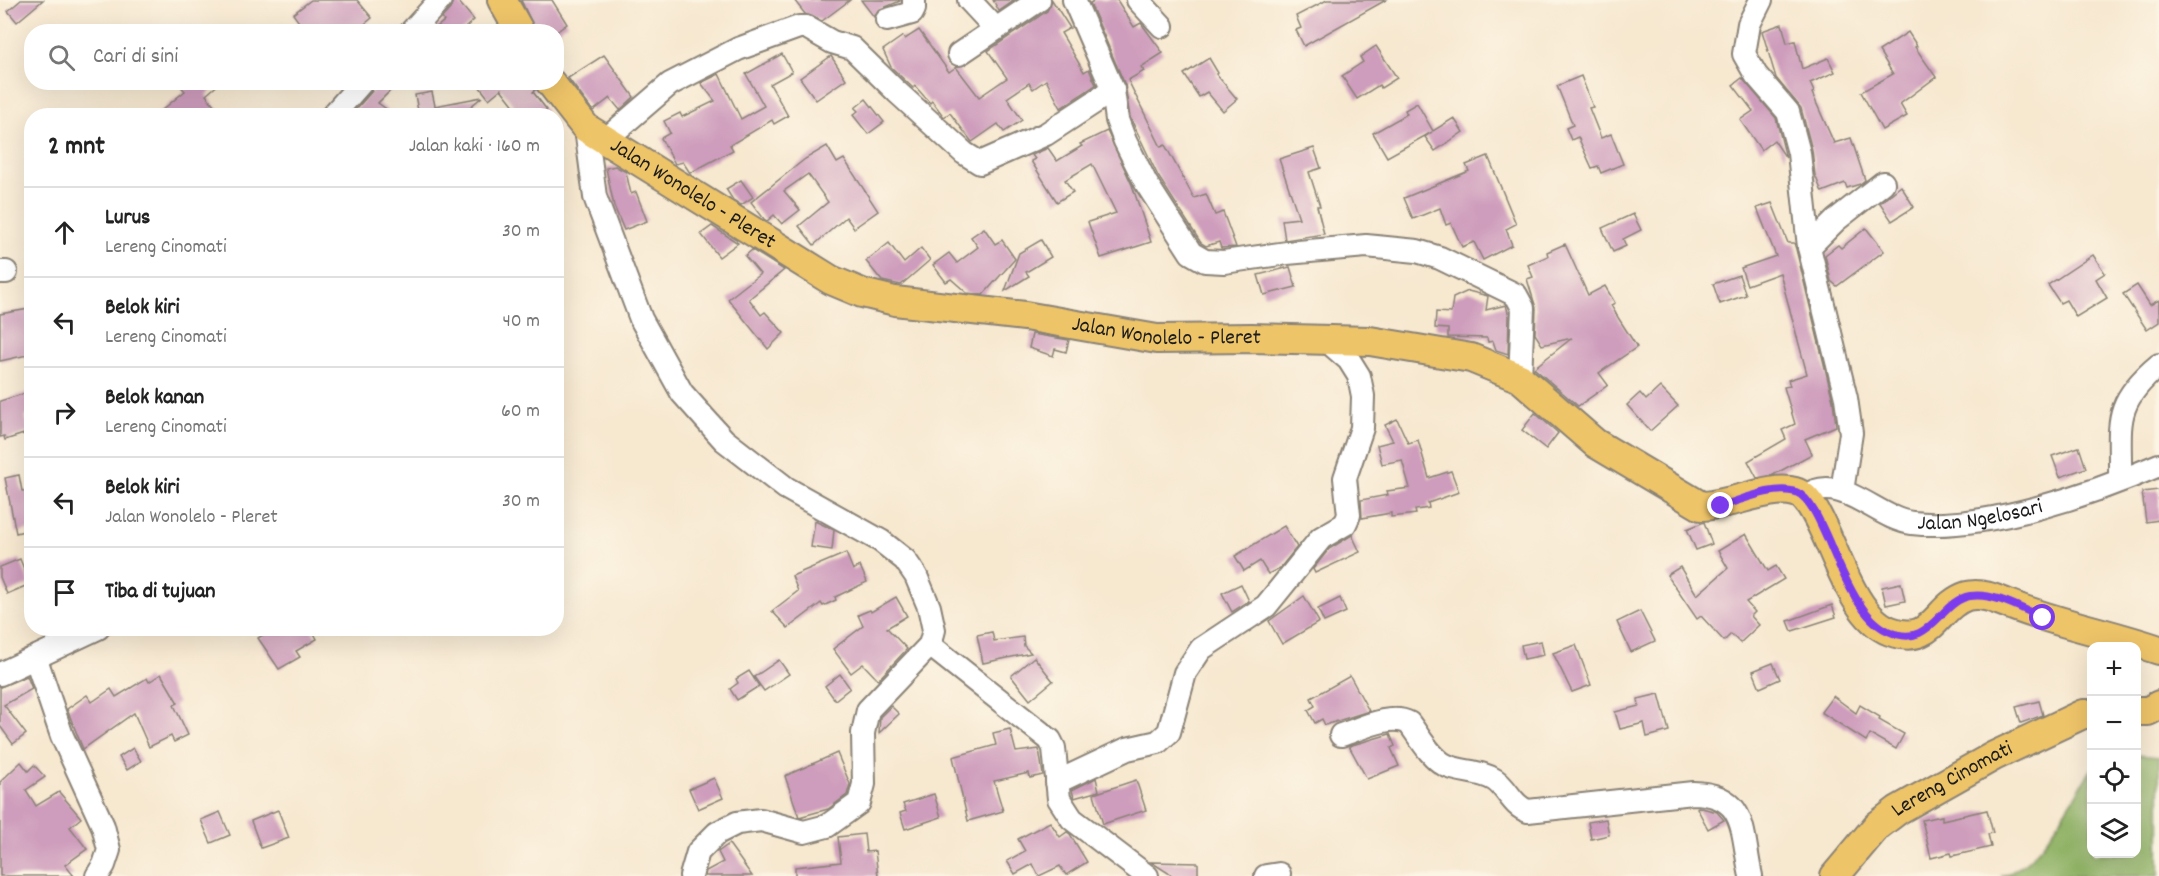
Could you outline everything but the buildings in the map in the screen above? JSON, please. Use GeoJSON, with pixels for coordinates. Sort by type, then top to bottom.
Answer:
{"type":"FeatureCollection","features":[{"type":"Feature","properties":{"kind":"main road"},"geometry":{"type":"LineString","coordinates":[[502,0],[516,24]]}},
{"type":"Feature","properties":{"kind":"main road","name":"Jalan Wonolelo - Pleret"},"geometry":{"type":"LineString","coordinates":[[557,90],[595,134],[831,280],[862,293],[895,301],[1025,316],[1157,339],[1370,341],[1471,358],[1520,378],[1595,442],[1701,506],[1721,506],[1778,491],[1795,492],[1804,496]]}},
{"type":"Feature","properties":{"kind":"main road"},"geometry":{"type":"LineString","coordinates":[[1804,496],[1817,517],[1853,593],[1873,620],[1887,630],[1905,635],[1923,631],[1966,596],[1977,595],[1989,596],[2043,618],[2159,650]]}},
{"type":"Feature","properties":{"kind":"main road"},"geometry":{"type":"LineString","coordinates":[[2141,711],[2148,711],[2159,705]]}},
{"type":"Feature","properties":{"kind":"main road","name":"Lereng Cinomati"},"geometry":{"type":"LineString","coordinates":[[1835,876],[1877,826],[1898,810],[1994,756],[2087,714]]}},
{"type":"Feature","properties":{"kind":"street"},"geometry":{"type":"LineString","coordinates":[[418,24],[440,0]]}},
{"type":"Feature","properties":{"kind":"street"},"geometry":{"type":"LineString","coordinates":[[887,20],[912,13],[914,0]]}},
{"type":"Feature","properties":{"kind":"street"},"geometry":{"type":"LineString","coordinates":[[969,0],[996,29]]}},
{"type":"Feature","properties":{"kind":"street"},"geometry":{"type":"LineString","coordinates":[[959,54],[1039,0]]}},
{"type":"Feature","properties":{"kind":"street"},"geometry":{"type":"LineString","coordinates":[[1074,0],[1113,90],[1117,120],[1125,141],[1146,183],[1191,253],[1205,261],[1224,262],[1287,253],[1366,246],[1417,251],[1440,258],[1516,295],[1523,308],[1520,378]]}},
{"type":"Feature","properties":{"kind":"street"},"geometry":{"type":"LineString","coordinates":[[1138,0],[1162,26]]}},
{"type":"Feature","properties":{"kind":"street"},"geometry":{"type":"LineString","coordinates":[[1761,0],[1749,24],[1744,54],[1756,75],[1788,112],[1799,153],[1809,247],[1846,398],[1851,433],[1842,492]]}},
{"type":"Feature","properties":{"kind":"street"},"geometry":{"type":"LineString","coordinates":[[691,876],[698,852],[717,833],[737,823],[761,820],[804,832],[827,826],[859,803],[864,784],[862,744],[868,710],[930,645],[934,630],[929,607],[916,576],[904,560],[882,541],[786,488],[724,440],[682,393],[641,319],[595,197],[595,134],[677,80],[738,49],[799,27],[807,27],[832,42],[852,48],[964,153],[980,164],[1046,134],[1113,90]]}},
{"type":"Feature","properties":{"kind":"street"},"geometry":{"type":"LineString","coordinates":[[339,108],[355,90]]}},
{"type":"Feature","properties":{"kind":"street"},"geometry":{"type":"LineString","coordinates":[[1809,247],[1836,220],[1883,183]]}},
{"type":"Feature","properties":{"kind":"street"},"geometry":{"type":"LineString","coordinates":[[1057,782],[1127,749],[1158,742],[1164,738],[1169,732],[1185,673],[1201,649],[1266,606],[1321,538],[1345,524],[1349,514],[1345,478],[1362,428],[1363,396],[1359,376],[1348,360],[1326,340]]}},
{"type":"Feature","properties":{"kind":"street"},"geometry":{"type":"LineString","coordinates":[[2120,480],[2121,413],[2131,391],[2159,366]]}},
{"type":"Feature","properties":{"kind":"street","name":"Jalan Ngelosari"},"geometry":{"type":"LineString","coordinates":[[1804,496],[1820,488],[1830,487],[1909,522],[1936,525],[2050,505],[2159,465]]}},
{"type":"Feature","properties":{"kind":"street"},"geometry":{"type":"LineString","coordinates":[[0,674],[82,636]]}},
{"type":"Feature","properties":{"kind":"street"},"geometry":{"type":"LineString","coordinates":[[930,645],[1050,740],[1054,748],[1059,799],[1068,814],[1147,876]]}},
{"type":"Feature","properties":{"kind":"street"},"geometry":{"type":"LineString","coordinates":[[36,659],[62,736],[103,826],[109,850],[97,876]]}},
{"type":"Feature","properties":{"kind":"street"},"geometry":{"type":"LineString","coordinates":[[1341,735],[1390,720],[1403,720],[1445,766],[1491,777],[1500,784],[1515,804],[1528,811],[1675,795],[1719,796],[1728,800],[1738,818],[1751,876]]}},
{"type":"Feature","properties":{"kind":"green space"},"geometry":{"type":"Polygon","coordinates":[[[2141,755],[2159,757],[2159,876],[2001,876],[2029,860],[2064,815],[2087,777],[2087,858],[2141,858],[2141,755]]]}},
{"type":"Feature","properties":{"kind":"route"},"geometry":{"type":"LineString","coordinates":[[1721,506],[1778,491],[1795,492],[1804,496],[1811,505],[1853,593],[1873,620],[1887,630],[1905,635],[1930,628],[1956,603],[1966,596],[1977,595],[1989,596],[2043,618]]}}]}
